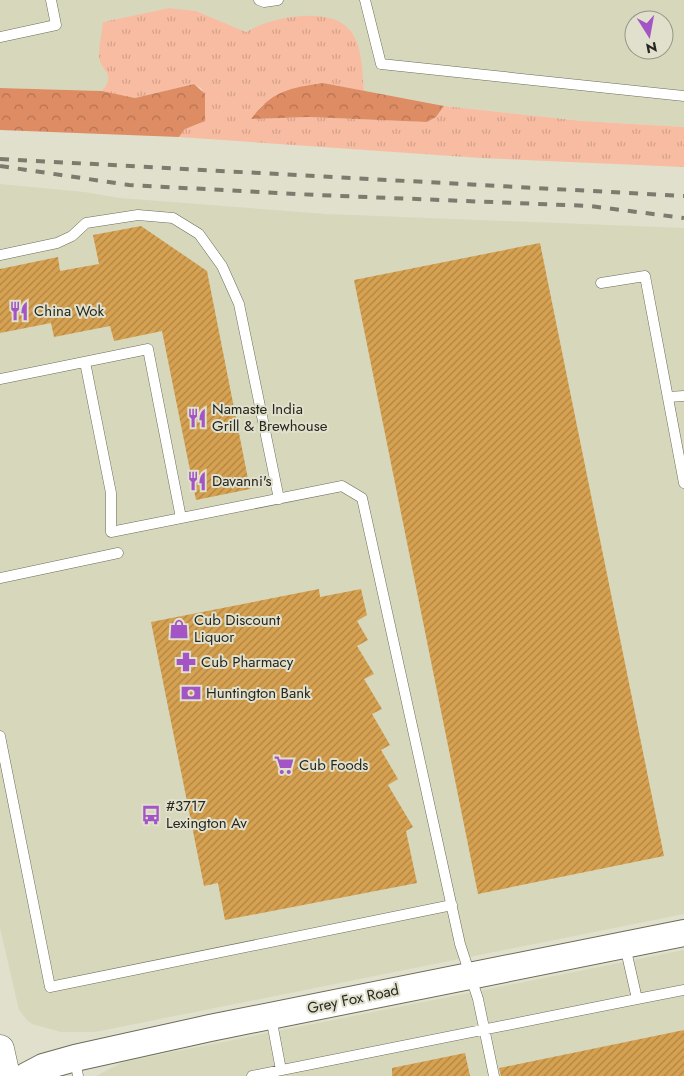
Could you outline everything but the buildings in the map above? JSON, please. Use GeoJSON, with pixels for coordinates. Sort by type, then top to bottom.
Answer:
{"type":"FeatureCollection","features":[{"type":"Feature","properties":{"kind":"main road"},"geometry":{"type":"LineString","coordinates":[[0,1049],[6,1076]]}},
{"type":"Feature","properties":{"kind":"street","name":"Grey Fox Road"},"geometry":{"type":"LineString","coordinates":[[26,1076],[43,1067],[76,1067],[271,1016],[684,933]]}},
{"type":"Feature","properties":{"kind":"lane"},"geometry":{"type":"LineString","coordinates":[[0,37],[56,25],[51,0]]}},
{"type":"Feature","properties":{"kind":"lane"},"geometry":{"type":"LineString","coordinates":[[259,0],[264,2],[278,0]]}},
{"type":"Feature","properties":{"kind":"lane"},"geometry":{"type":"LineString","coordinates":[[365,0],[381,64],[684,96]]}},
{"type":"Feature","properties":{"kind":"lane"},"geometry":{"type":"LineString","coordinates":[[0,254],[57,243],[72,236],[86,223],[138,215],[173,218],[199,234],[222,266],[239,304],[279,499]]}},
{"type":"Feature","properties":{"kind":"lane"},"geometry":{"type":"LineString","coordinates":[[601,283],[646,276],[684,483]]}},
{"type":"Feature","properties":{"kind":"lane"},"geometry":{"type":"LineString","coordinates":[[0,380],[148,349],[181,518]]}},
{"type":"Feature","properties":{"kind":"lane"},"geometry":{"type":"LineString","coordinates":[[85,362],[111,493],[111,532],[342,486],[362,498],[460,944],[470,975],[494,1076]]}},
{"type":"Feature","properties":{"kind":"lane"},"geometry":{"type":"LineString","coordinates":[[668,397],[684,396]]}},
{"type":"Feature","properties":{"kind":"lane"},"geometry":{"type":"LineString","coordinates":[[0,578],[118,553]]}},
{"type":"Feature","properties":{"kind":"lane"},"geometry":{"type":"LineString","coordinates":[[0,736],[50,987],[452,905]]}},
{"type":"Feature","properties":{"kind":"lane"},"geometry":{"type":"LineString","coordinates":[[625,945],[637,999]]}},
{"type":"Feature","properties":{"kind":"lane"},"geometry":{"type":"LineString","coordinates":[[252,1076],[684,990]]}},
{"type":"Feature","properties":{"kind":"lane"},"geometry":{"type":"LineString","coordinates":[[271,1016],[281,1070]]}},
{"type":"Feature","properties":{"kind":"shaded area"},"geometry":{"type":"Polygon","coordinates":[[[0,0],[684,0],[684,127],[582,121],[444,106],[364,91],[360,55],[355,38],[348,28],[334,20],[251,29],[246,32],[196,11],[169,8],[103,22],[105,69],[109,77],[109,83],[102,91],[0,88],[0,0]]]}},
{"type":"Feature","properties":{"kind":"shaded area"},"geometry":{"type":"Polygon","coordinates":[[[0,184],[84,192],[120,198],[326,214],[684,228],[684,914],[95,1032],[61,1032],[32,1024],[27,1020],[19,1010],[0,928],[0,184]]]}},
{"type":"Feature","properties":{"kind":"shaded area"},"geometry":{"type":"Polygon","coordinates":[[[684,950],[684,1076],[96,1076],[123,1062],[684,950]]]}},
{"type":"Feature","properties":{"kind":"green space"},"geometry":{"type":"Polygon","coordinates":[[[169,8],[196,11],[246,32],[269,22],[283,19],[312,16],[326,17],[338,21],[353,34],[361,58],[364,91],[323,83],[262,105],[251,119],[308,117],[427,122],[436,117],[444,106],[582,121],[684,127],[684,167],[481,158],[179,137],[185,129],[202,89],[194,84],[135,98],[102,91],[108,76],[99,55],[103,22],[169,8]]]}},
{"type":"Feature","properties":{"kind":"green space"},"geometry":{"type":"Polygon","coordinates":[[[323,83],[444,106],[436,117],[427,122],[308,117],[251,119],[266,102],[282,92],[323,83]]]}},
{"type":"Feature","properties":{"kind":"green space"},"geometry":{"type":"Polygon","coordinates":[[[194,84],[205,94],[205,121],[185,129],[179,137],[0,130],[0,88],[102,91],[135,98],[194,84]]]}},
{"type":"Feature","properties":{"kind":"railway"},"geometry":{"type":"LineString","coordinates":[[0,159],[684,196]]}},
{"type":"Feature","properties":{"kind":"railway"},"geometry":{"type":"LineString","coordinates":[[0,166],[129,185],[590,206],[684,218]]}},
{"type":"Feature","properties":{"kind":"place","name":"China Wok"},"geometry":{"type":"Point","coordinates":[19,311]}},
{"type":"Feature","properties":{"kind":"place","name":"Namaste India Grill & Brewhouse"},"geometry":{"type":"Point","coordinates":[197,418]}},
{"type":"Feature","properties":{"kind":"place","name":"Davanni's"},"geometry":{"type":"Point","coordinates":[197,481]}},
{"type":"Feature","properties":{"kind":"place","name":"Cub Discount Liquor"},"geometry":{"type":"Point","coordinates":[179,629]}},
{"type":"Feature","properties":{"kind":"place","name":"Cub Pharmacy"},"geometry":{"type":"Point","coordinates":[186,662]}},
{"type":"Feature","properties":{"kind":"place","name":"Huntington Bank"},"geometry":{"type":"Point","coordinates":[191,693]}},
{"type":"Feature","properties":{"kind":"place","name":"Cub Foods"},"geometry":{"type":"Point","coordinates":[284,765]}},
{"type":"Feature","properties":{"kind":"place","name":"#3717 Lexington Av"},"geometry":{"type":"Point","coordinates":[151,815]}}]}
